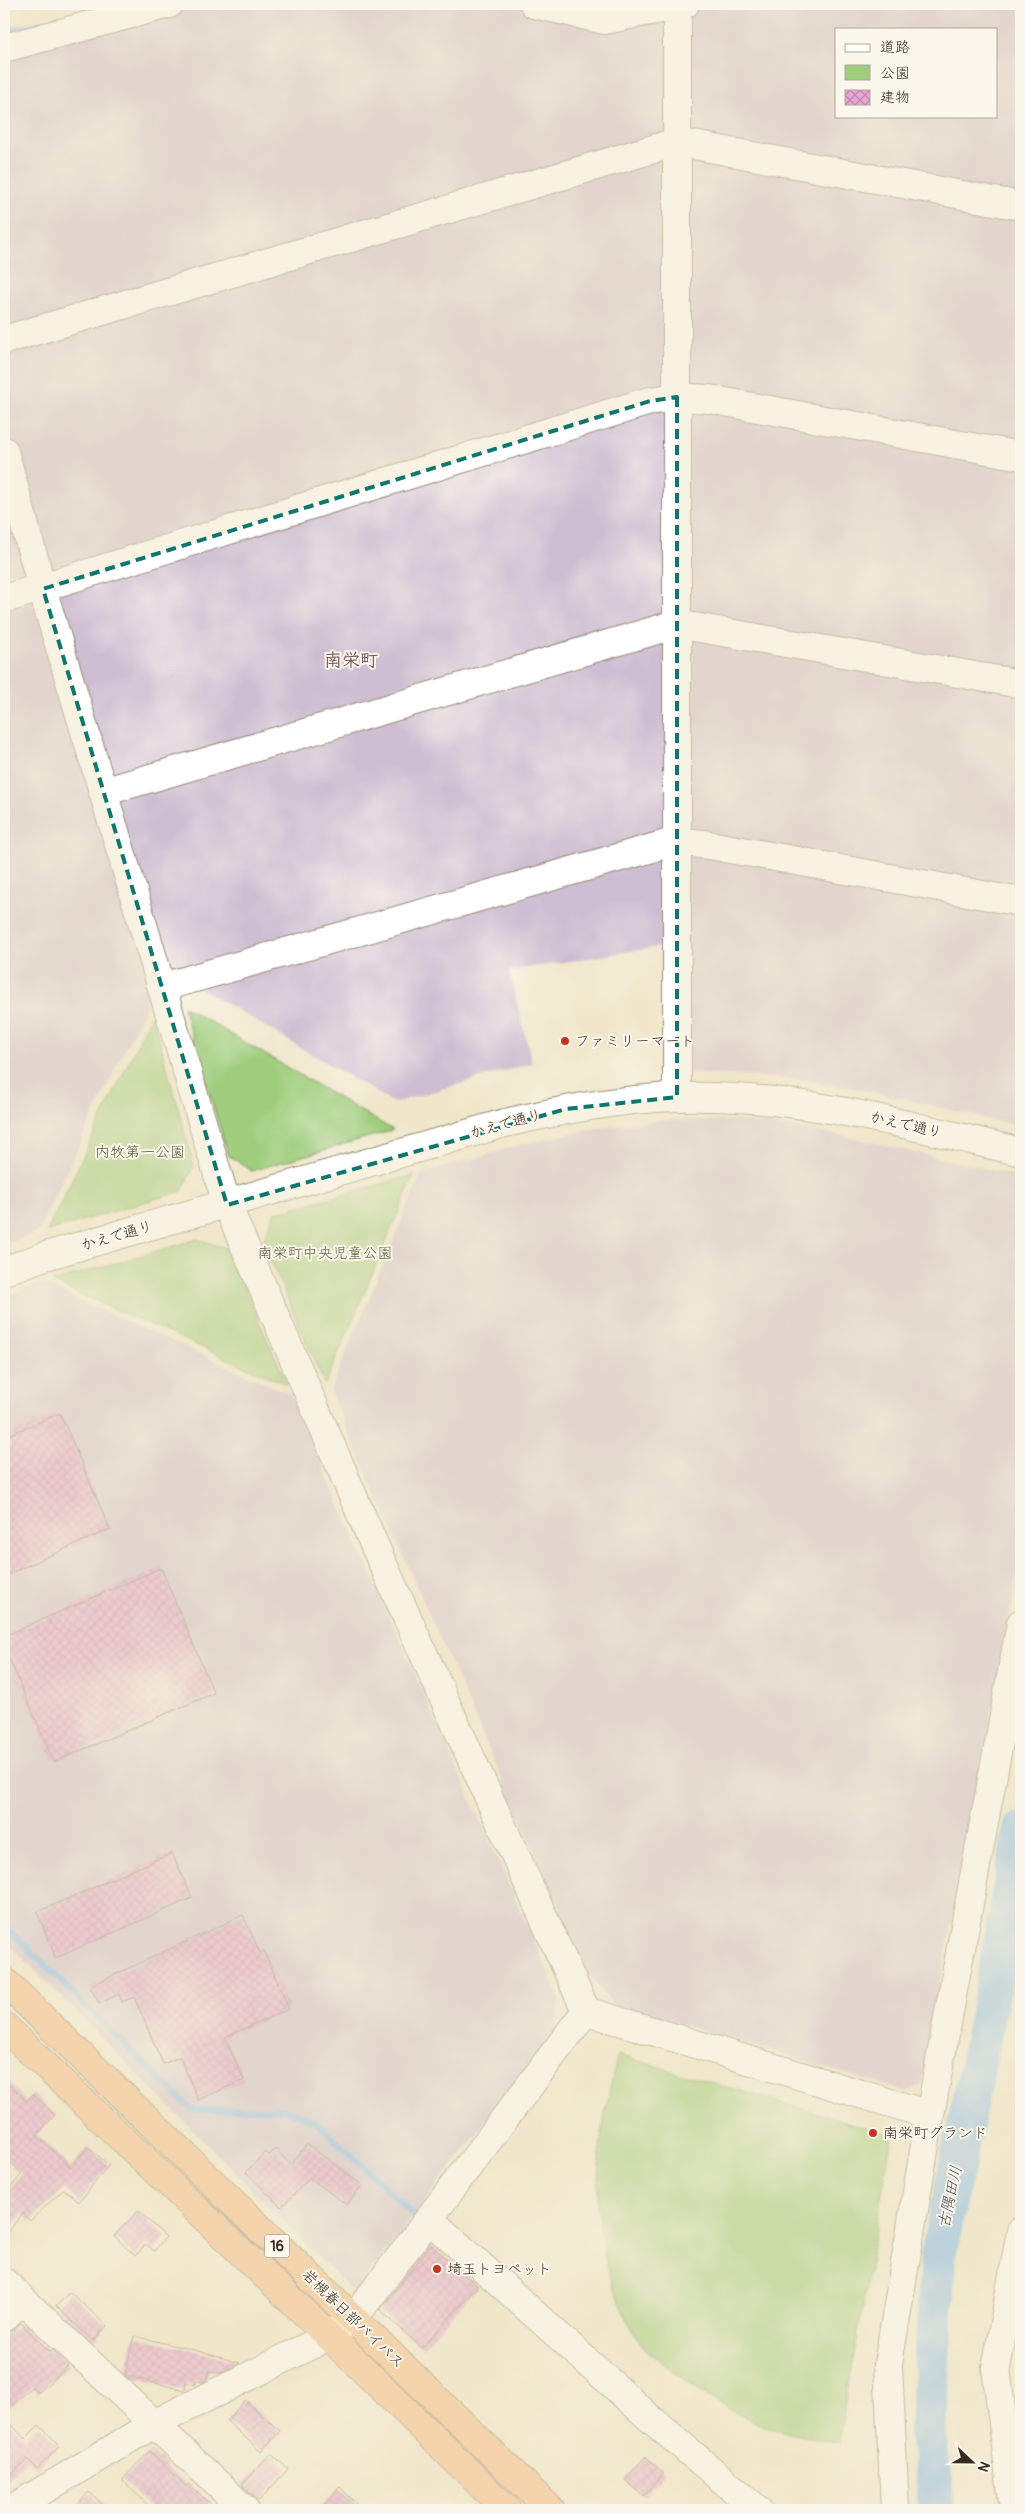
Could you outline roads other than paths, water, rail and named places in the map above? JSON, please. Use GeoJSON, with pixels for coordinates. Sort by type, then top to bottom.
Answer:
{"type":"FeatureCollection","features":[{"type":"Feature","properties":{"kind":"highway","name":"岩槻春日部バイパス"},"geometry":{"type":"LineString","coordinates":[[4,1981],[551,2510]]}},
{"type":"Feature","properties":{"kind":"highway","name":"岩槻春日部バイパス"},"geometry":{"type":"LineString","coordinates":[[4,2026],[329,2336],[507,2510]]}},
{"type":"Feature","properties":{"kind":"street"},"geometry":{"type":"LineString","coordinates":[[4,48],[169,4]]}},
{"type":"Feature","properties":{"kind":"street"},"geometry":{"type":"LineString","coordinates":[[534,4],[605,20],[681,5],[677,142],[677,1097]]}},
{"type":"Feature","properties":{"kind":"street"},"geometry":{"type":"LineString","coordinates":[[4,340],[677,142],[1021,206]]}},
{"type":"Feature","properties":{"kind":"street"},"geometry":{"type":"LineString","coordinates":[[4,599],[42,589],[650,401],[677,397],[709,399],[1021,456]]}},
{"type":"Feature","properties":{"kind":"street"},"geometry":{"type":"LineString","coordinates":[[4,451],[42,589],[227,1205],[376,1549],[586,2011],[930,2115]]}},
{"type":"Feature","properties":{"kind":"street"},"geometry":{"type":"LineString","coordinates":[[103,792],[677,624],[1021,684]]}},
{"type":"Feature","properties":{"kind":"street"},"geometry":{"type":"LineString","coordinates":[[163,987],[677,841],[709,845],[1021,902]]}},
{"type":"Feature","properties":{"kind":"street","name":"かえで通り"},"geometry":{"type":"LineString","coordinates":[[4,1271],[42,1257],[514,1121],[575,1108],[622,1101],[677,1097],[745,1099],[819,1108],[874,1117],[1021,1152]]}},
{"type":"Feature","properties":{"kind":"street"},"geometry":{"type":"LineString","coordinates":[[895,2510],[888,2364],[930,2115],[1021,1623]]}},
{"type":"Feature","properties":{"kind":"street"},"geometry":{"type":"LineString","coordinates":[[10,2510],[154,2424],[329,2336],[353,2319],[430,2220],[586,2011]]}},
{"type":"Feature","properties":{"kind":"street"},"geometry":{"type":"LineString","coordinates":[[430,2220],[652,2420],[758,2510]]}},
{"type":"Feature","properties":{"kind":"street"},"geometry":{"type":"LineString","coordinates":[[1014,2510],[996,2368],[1021,2231]]}},
{"type":"Feature","properties":{"kind":"street"},"geometry":{"type":"LineString","coordinates":[[10,2300],[154,2424],[243,2510]]}},
{"type":"Feature","properties":{"kind":"waterway"},"geometry":{"type":"LineString","coordinates":[[4,31],[54,21]]}},
{"type":"Feature","properties":{"kind":"waterway","name":"古隅田川"},"geometry":{"type":"LineString","coordinates":[[937,2510],[928,2431],[938,2256],[992,1994],[1021,1829]]}},
{"type":"Feature","properties":{"kind":"waterway"},"geometry":{"type":"LineString","coordinates":[[4,1925],[192,2110],[284,2109],[315,2121],[420,2221]]}},
{"type":"Feature","properties":{"kind":"place","name":"ファミリーマート"},"geometry":{"type":"Point","coordinates":[565,1041]}},
{"type":"Feature","properties":{"kind":"place","name":"南栄町グランド"},"geometry":{"type":"Point","coordinates":[873,2133]}},
{"type":"Feature","properties":{"kind":"place","name":"埼玉トヨペット"},"geometry":{"type":"Point","coordinates":[437,2269]}},
{"type":"Feature","properties":{"kind":"district","name":"南栄町"},"geometry":{"type":"Point","coordinates":[351,660]}},
{"type":"Feature","properties":{"kind":"park label","name":"内牧第一公園"},"geometry":{"type":"Point","coordinates":[140,1152]}},
{"type":"Feature","properties":{"kind":"park label","name":"南栄町中央児童公園"},"geometry":{"type":"Point","coordinates":[325,1253]}}]}
